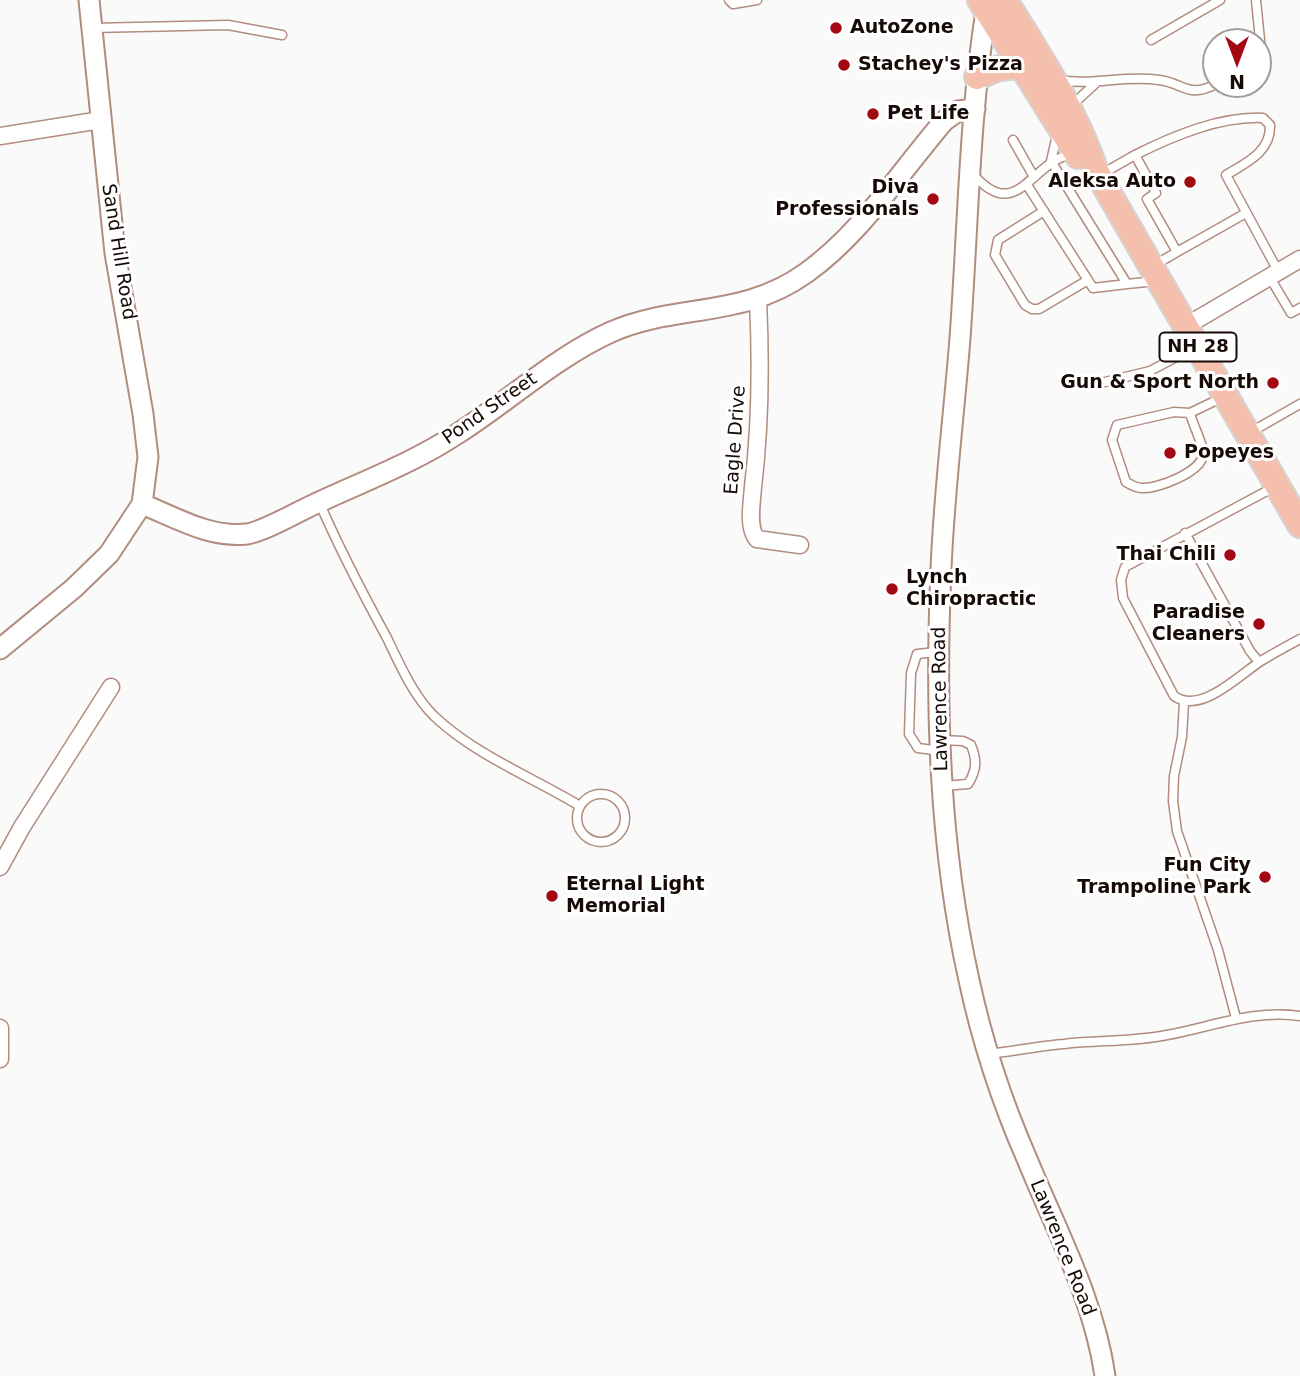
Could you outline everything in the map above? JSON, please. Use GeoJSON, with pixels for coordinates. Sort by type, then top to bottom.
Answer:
{"type":"FeatureCollection","features":[{"type":"Feature","properties":{"kind":"main road","name":"NH 28"},"geometry":{"type":"LineString","coordinates":[[991,3],[1020,65],[1088,148],[1097,172],[1155,274],[1277,485],[1297,512]]}},
{"type":"Feature","properties":{"kind":"main road","name":"NH 28"},"geometry":{"type":"LineString","coordinates":[[991,3],[1052,79],[1075,154],[1097,172]]}},
{"type":"Feature","properties":{"kind":"main road"},"geometry":{"type":"LineString","coordinates":[[977,77],[999,68],[1020,65]]}},
{"type":"Feature","properties":{"kind":"street","name":"Sand Hill Road"},"geometry":{"type":"LineString","coordinates":[[89,0],[115,253],[141,400],[148,457],[142,504]]}},
{"type":"Feature","properties":{"kind":"street","name":"Lawrence Road"},"geometry":{"type":"LineString","coordinates":[[991,3],[977,77],[954,424],[942,556],[940,652],[943,786],[956,918],[976,1012],[1016,1132],[1067,1249],[1084,1297],[1105,1376]]}},
{"type":"Feature","properties":{"kind":"street","name":"Pond Street"},"geometry":{"type":"LineString","coordinates":[[142,504],[206,531],[250,534],[427,452],[495,409],[559,360],[585,344],[636,324],[736,305],[779,290],[824,258],[855,227],[944,121],[958,111],[975,109]]}},
{"type":"Feature","properties":{"kind":"street"},"geometry":{"type":"LineString","coordinates":[[0,136],[101,120]]}},
{"type":"Feature","properties":{"kind":"street"},"geometry":{"type":"LineString","coordinates":[[1192,336],[1274,274],[1300,259]]}},
{"type":"Feature","properties":{"kind":"street","name":"Eagle Drive"},"geometry":{"type":"LineString","coordinates":[[758,299],[761,381],[752,502],[753,534],[757,539],[800,545]]}},
{"type":"Feature","properties":{"kind":"street"},"geometry":{"type":"LineString","coordinates":[[0,649],[74,588],[108,554],[142,504]]}},
{"type":"Feature","properties":{"kind":"street"},"geometry":{"type":"LineString","coordinates":[[0,867],[22,827],[111,687]]}},
{"type":"Feature","properties":{"kind":"street"},"geometry":{"type":"LineString","coordinates":[[0,1028],[0,1059]]}},
{"type":"Feature","properties":{"kind":"lane"},"geometry":{"type":"LineString","coordinates":[[729,0],[733,4],[757,0]]}},
{"type":"Feature","properties":{"kind":"lane"},"geometry":{"type":"LineString","coordinates":[[1152,40],[1220,0]]}},
{"type":"Feature","properties":{"kind":"lane"},"geometry":{"type":"LineString","coordinates":[[1256,0],[1259,28]]}},
{"type":"Feature","properties":{"kind":"lane"},"geometry":{"type":"LineString","coordinates":[[92,27],[228,25],[282,35]]}},
{"type":"Feature","properties":{"kind":"lane"},"geometry":{"type":"LineString","coordinates":[[1052,79],[1079,83],[1154,79],[1187,90],[1202,90]]}},
{"type":"Feature","properties":{"kind":"lane"},"geometry":{"type":"LineString","coordinates":[[1098,81],[1063,117],[1051,161],[1080,215],[1127,284]]}},
{"type":"Feature","properties":{"kind":"lane"},"geometry":{"type":"LineString","coordinates":[[1097,172],[1158,143],[1238,117],[1263,118],[1270,125],[1267,143],[1256,157],[1226,176],[1246,213],[1291,313],[1300,308]]}},
{"type":"Feature","properties":{"kind":"lane"},"geometry":{"type":"LineString","coordinates":[[1013,140],[1034,177]]}},
{"type":"Feature","properties":{"kind":"lane"},"geometry":{"type":"LineString","coordinates":[[971,171],[985,186],[1006,193],[1015,192],[1027,185],[1051,161],[1075,154]]}},
{"type":"Feature","properties":{"kind":"lane"},"geometry":{"type":"LineString","coordinates":[[1135,155],[1156,193],[1147,199],[1177,252]]}},
{"type":"Feature","properties":{"kind":"lane"},"geometry":{"type":"LineString","coordinates":[[1027,185],[1068,241],[1086,270],[1093,288],[1127,284],[1155,274],[1177,252],[1246,213]]}},
{"type":"Feature","properties":{"kind":"lane"},"geometry":{"type":"LineString","coordinates":[[1049,214],[998,240],[995,255],[1026,304],[1032,309],[1039,309],[1088,280]]}},
{"type":"Feature","properties":{"kind":"lane"},"geometry":{"type":"LineString","coordinates":[[1104,382],[1157,368],[1192,336]]}},
{"type":"Feature","properties":{"kind":"lane"},"geometry":{"type":"LineString","coordinates":[[1190,413],[1204,450],[1201,463],[1194,469],[1156,486],[1142,488],[1126,482],[1112,440],[1117,425],[1174,412],[1190,413],[1226,395]]}},
{"type":"Feature","properties":{"kind":"lane"},"geometry":{"type":"LineString","coordinates":[[1248,434],[1300,404]]}},
{"type":"Feature","properties":{"kind":"lane"},"geometry":{"type":"LineString","coordinates":[[1277,485],[1125,567],[1121,580],[1125,605],[1174,696],[1184,702],[1199,700],[1223,688],[1259,662],[1300,639]]}},
{"type":"Feature","properties":{"kind":"lane"},"geometry":{"type":"LineString","coordinates":[[319,502],[409,681],[426,706],[445,725],[471,744],[580,806]]}},
{"type":"Feature","properties":{"kind":"lane"},"geometry":{"type":"LineString","coordinates":[[1185,534],[1250,651],[1259,662]]}},
{"type":"Feature","properties":{"kind":"lane"},"geometry":{"type":"LineString","coordinates":[[940,652],[917,654],[911,673],[909,734],[918,748],[963,741],[971,745],[976,758],[975,774],[968,784],[943,786]]}},
{"type":"Feature","properties":{"kind":"lane"},"geometry":{"type":"LineString","coordinates":[[1184,702],[1182,737],[1174,776],[1173,801],[1177,831],[1218,950],[1236,1018]]}},
{"type":"Feature","properties":{"kind":"lane"},"geometry":{"type":"LineString","coordinates":[[596,794],[612,796],[618,801],[625,815],[622,830],[610,841],[587,838],[578,825],[580,806],[596,794]]}},
{"type":"Feature","properties":{"kind":"lane"},"geometry":{"type":"LineString","coordinates":[[989,1054],[1066,1044],[1136,1040],[1169,1035],[1236,1018],[1269,1014],[1300,1016]]}},
{"type":"Feature","properties":{"kind":"place","name":"AutoZone"},"geometry":{"type":"Point","coordinates":[836,28]}},
{"type":"Feature","properties":{"kind":"place","name":"Stachey's Pizza"},"geometry":{"type":"Point","coordinates":[844,65]}},
{"type":"Feature","properties":{"kind":"place","name":"Pet Life"},"geometry":{"type":"Point","coordinates":[873,114]}},
{"type":"Feature","properties":{"kind":"place","name":"Aleksa Auto"},"geometry":{"type":"Point","coordinates":[1190,182]}},
{"type":"Feature","properties":{"kind":"place","name":"Diva Professionals"},"geometry":{"type":"Point","coordinates":[933,199]}},
{"type":"Feature","properties":{"kind":"place","name":"Gun & Sport North"},"geometry":{"type":"Point","coordinates":[1273,383]}},
{"type":"Feature","properties":{"kind":"place","name":"Popeyes"},"geometry":{"type":"Point","coordinates":[1170,453]}},
{"type":"Feature","properties":{"kind":"place","name":"Thai Chili"},"geometry":{"type":"Point","coordinates":[1230,555]}},
{"type":"Feature","properties":{"kind":"place","name":"Lynch Chiropractic"},"geometry":{"type":"Point","coordinates":[892,589]}},
{"type":"Feature","properties":{"kind":"place","name":"Paradise Cleaners"},"geometry":{"type":"Point","coordinates":[1259,624]}},
{"type":"Feature","properties":{"kind":"place","name":"Fun City Trampoline Park"},"geometry":{"type":"Point","coordinates":[1265,877]}},
{"type":"Feature","properties":{"kind":"place","name":"Eternal Light Memorial"},"geometry":{"type":"Point","coordinates":[552,896]}}]}
